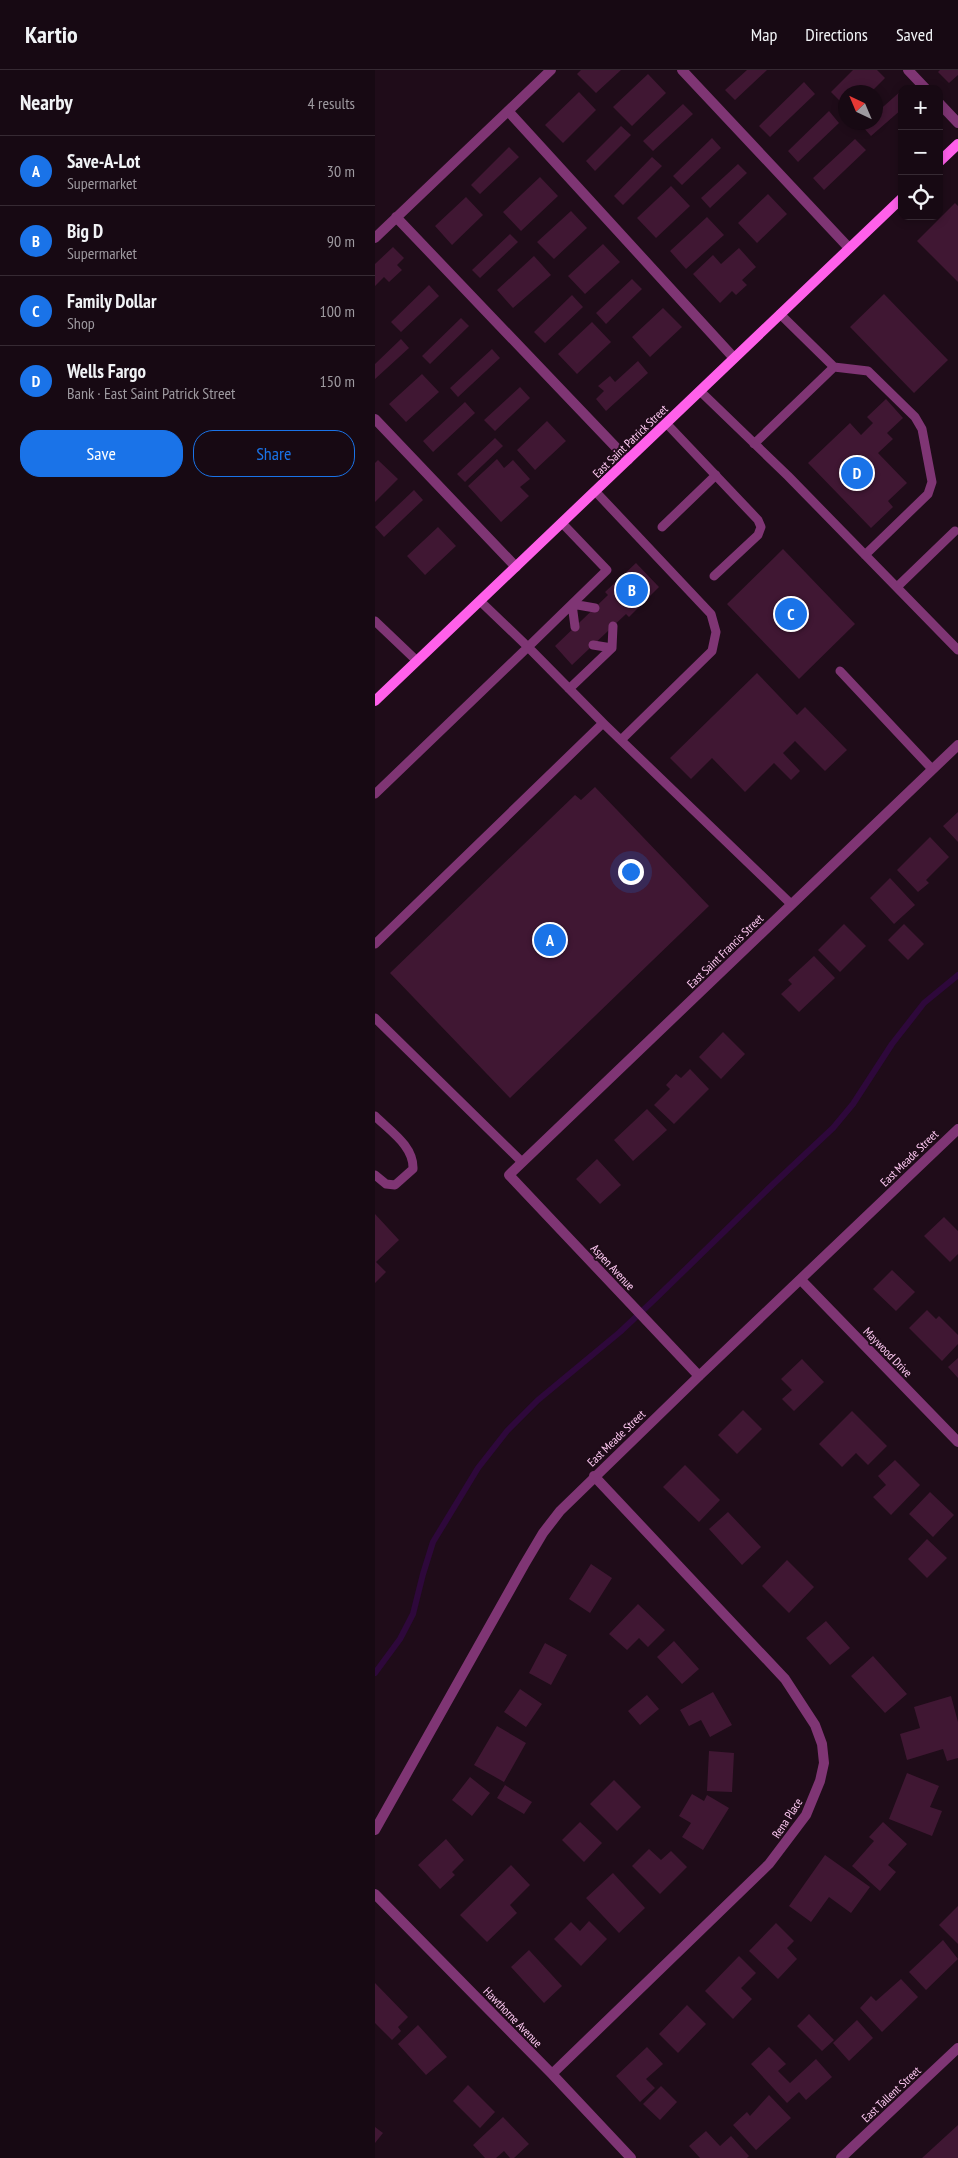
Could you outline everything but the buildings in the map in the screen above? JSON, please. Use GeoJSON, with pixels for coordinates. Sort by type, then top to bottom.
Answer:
{"type":"FeatureCollection","features":[{"type":"Feature","properties":{"kind":"main road"},"geometry":{"type":"LineString","coordinates":[[943,158],[958,144]]}},
{"type":"Feature","properties":{"kind":"main road","name":"East Saint Patrick Street"},"geometry":{"type":"LineString","coordinates":[[375,702],[898,202]]}},
{"type":"Feature","properties":{"kind":"street"},"geometry":{"type":"LineString","coordinates":[[375,238],[551,70]]}},
{"type":"Feature","properties":{"kind":"street"},"geometry":{"type":"LineString","coordinates":[[682,70],[849,248]]}},
{"type":"Feature","properties":{"kind":"street"},"geometry":{"type":"LineString","coordinates":[[908,70],[922,85]]}},
{"type":"Feature","properties":{"kind":"street"},"geometry":{"type":"LineString","coordinates":[[943,107],[958,122]]}},
{"type":"Feature","properties":{"kind":"street"},"geometry":{"type":"LineString","coordinates":[[508,111],[734,358]]}},
{"type":"Feature","properties":{"kind":"street"},"geometry":{"type":"LineString","coordinates":[[397,217],[628,460]]}},
{"type":"Feature","properties":{"kind":"street"},"geometry":{"type":"LineString","coordinates":[[375,419],[516,567]]}},
{"type":"Feature","properties":{"kind":"street","name":"East Saint Francis Street"},"geometry":{"type":"LineString","coordinates":[[509,1175],[958,745]]}},
{"type":"Feature","properties":{"kind":"street","name":"East Meade Street"},"geometry":{"type":"LineString","coordinates":[[375,1830],[543,1533],[560,1511],[594,1476],[958,1129]]}},
{"type":"Feature","properties":{"kind":"street","name":"Aspen Avenue"},"geometry":{"type":"LineString","coordinates":[[509,1175],[699,1376]]}},
{"type":"Feature","properties":{"kind":"street","name":"Maywood Drive"},"geometry":{"type":"LineString","coordinates":[[801,1280],[958,1442]]}},
{"type":"Feature","properties":{"kind":"street","name":"Rena Place"},"geometry":{"type":"LineString","coordinates":[[552,2074],[769,1864],[806,1815],[818,1788],[824,1763],[822,1744],[815,1725],[785,1679],[594,1476]]}},
{"type":"Feature","properties":{"kind":"street","name":"Hawthorne Avenue"},"geometry":{"type":"LineString","coordinates":[[375,1894],[552,2074],[631,2158]]}},
{"type":"Feature","properties":{"kind":"street","name":"East Tallent Street"},"geometry":{"type":"LineString","coordinates":[[841,2158],[958,2048]]}},
{"type":"Feature","properties":{"kind":"lane"},"geometry":{"type":"LineString","coordinates":[[780,314],[834,367],[867,371],[915,416],[922,429],[932,482],[928,494],[865,555]]}},
{"type":"Feature","properties":{"kind":"lane"},"geometry":{"type":"LineString","coordinates":[[754,444],[834,367]]}},
{"type":"Feature","properties":{"kind":"lane"},"geometry":{"type":"LineString","coordinates":[[700,391],[788,476],[958,650]]}},
{"type":"Feature","properties":{"kind":"lane"},"geometry":{"type":"LineString","coordinates":[[666,423],[757,520],[761,527],[758,535],[714,576]]}},
{"type":"Feature","properties":{"kind":"lane"},"geometry":{"type":"LineString","coordinates":[[662,527],[715,475]]}},
{"type":"Feature","properties":{"kind":"lane"},"geometry":{"type":"LineString","coordinates":[[595,491],[711,614],[716,632],[712,651],[621,740]]}},
{"type":"Feature","properties":{"kind":"lane"},"geometry":{"type":"LineString","coordinates":[[375,794],[607,570],[561,523]]}},
{"type":"Feature","properties":{"kind":"lane"},"geometry":{"type":"LineString","coordinates":[[897,587],[955,531]]}},
{"type":"Feature","properties":{"kind":"lane"},"geometry":{"type":"LineString","coordinates":[[480,601],[603,723],[791,904]]}},
{"type":"Feature","properties":{"kind":"lane"},"geometry":{"type":"LineString","coordinates":[[572,604],[595,608]]}},
{"type":"Feature","properties":{"kind":"lane"},"geometry":{"type":"LineString","coordinates":[[572,604],[575,627]]}},
{"type":"Feature","properties":{"kind":"lane"},"geometry":{"type":"LineString","coordinates":[[375,621],[417,661]]}},
{"type":"Feature","properties":{"kind":"lane"},"geometry":{"type":"LineString","coordinates":[[569,689],[612,648],[613,626]]}},
{"type":"Feature","properties":{"kind":"lane"},"geometry":{"type":"LineString","coordinates":[[593,645],[612,648]]}},
{"type":"Feature","properties":{"kind":"lane"},"geometry":{"type":"LineString","coordinates":[[840,671],[932,769]]}},
{"type":"Feature","properties":{"kind":"lane"},"geometry":{"type":"LineString","coordinates":[[375,944],[603,723]]}},
{"type":"Feature","properties":{"kind":"lane"},"geometry":{"type":"LineString","coordinates":[[375,1018],[522,1162]]}},
{"type":"Feature","properties":{"kind":"lane"},"geometry":{"type":"LineString","coordinates":[[375,1116],[410,1150],[413,1158],[413,1169],[395,1185],[386,1184],[375,1175]]}},
{"type":"Feature","properties":{"kind":"waterway"},"geometry":{"type":"LineString","coordinates":[[375,1673],[400,1639],[413,1614],[433,1542],[478,1468],[507,1431],[538,1400],[620,1332],[833,1128],[853,1104],[892,1044],[924,1003],[958,975]]}},
{"type":"Feature","properties":{"kind":"place","name":"Wells Fargo"},"geometry":{"type":"Point","coordinates":[857,473]}},
{"type":"Feature","properties":{"kind":"place","name":"Big D"},"geometry":{"type":"Point","coordinates":[632,590]}},
{"type":"Feature","properties":{"kind":"place","name":"Family Dollar"},"geometry":{"type":"Point","coordinates":[791,614]}},
{"type":"Feature","properties":{"kind":"place","name":"Save-A-Lot"},"geometry":{"type":"Point","coordinates":[550,940]}}]}
